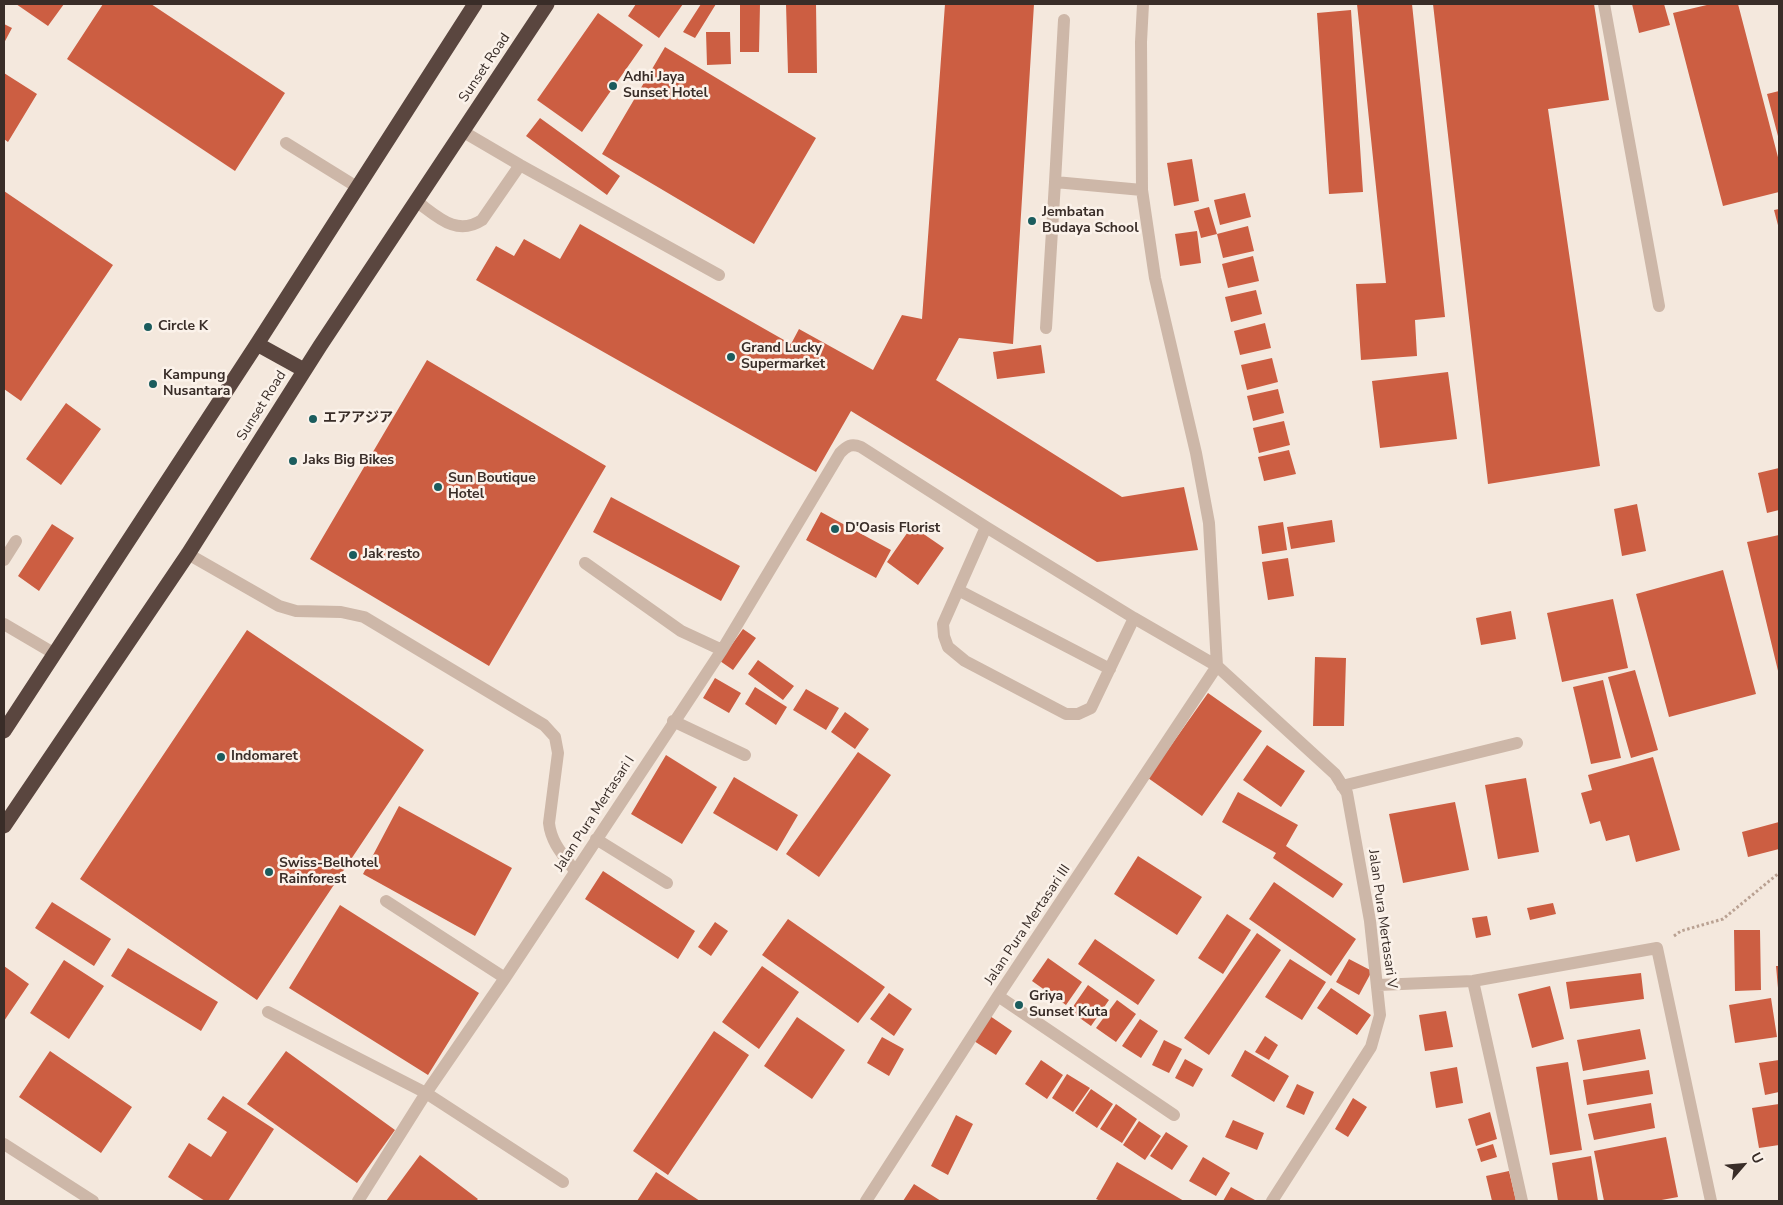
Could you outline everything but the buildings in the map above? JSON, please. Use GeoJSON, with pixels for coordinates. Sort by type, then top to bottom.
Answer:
{"type":"FeatureCollection","features":[{"type":"Feature","properties":{"kind":"highway"},"geometry":{"type":"LineString","coordinates":[[4,731],[257,344],[475,4]]}},
{"type":"Feature","properties":{"kind":"highway","name":"Sunset Road"},"geometry":{"type":"LineString","coordinates":[[4,826],[188,554],[304,370],[547,4]]}},
{"type":"Feature","properties":{"kind":"highway"},"geometry":{"type":"LineString","coordinates":[[257,344],[304,370]]}},
{"type":"Feature","properties":{"kind":"street"},"geometry":{"type":"LineString","coordinates":[[1143,4],[1141,42],[1142,190],[1155,278],[1196,453],[1208,523],[1217,666]]}},
{"type":"Feature","properties":{"kind":"street"},"geometry":{"type":"LineString","coordinates":[[1604,4],[1659,306]]}},
{"type":"Feature","properties":{"kind":"street"},"geometry":{"type":"LineString","coordinates":[[1046,328],[1064,20]]}},
{"type":"Feature","properties":{"kind":"street"},"geometry":{"type":"LineString","coordinates":[[462,131],[719,275]]}},
{"type":"Feature","properties":{"kind":"street"},"geometry":{"type":"LineString","coordinates":[[286,143],[357,186]]}},
{"type":"Feature","properties":{"kind":"street"},"geometry":{"type":"LineString","coordinates":[[416,201],[452,225],[463,228],[474,225],[482,220],[520,165]]}},
{"type":"Feature","properties":{"kind":"street"},"geometry":{"type":"LineString","coordinates":[[1055,182],[1142,190]]}},
{"type":"Feature","properties":{"kind":"street","name":"Jalan Pura Mertasari V"},"geometry":{"type":"LineString","coordinates":[[854,444],[861,446],[986,527],[1134,618],[1217,666],[1335,774],[1347,794],[1370,921],[1380,1015],[1370,1047],[1272,1201]]}},
{"type":"Feature","properties":{"kind":"street","name":"Jalan Pura Mertasari I"},"geometry":{"type":"LineString","coordinates":[[358,1201],[426,1093],[722,650],[840,453],[846,446],[854,444]]}},
{"type":"Feature","properties":{"kind":"street"},"geometry":{"type":"LineString","coordinates":[[986,527],[943,624],[944,636],[948,647],[965,661],[1066,714],[1078,714],[1091,708],[1134,618]]}},
{"type":"Feature","properties":{"kind":"street"},"geometry":{"type":"LineString","coordinates":[[4,560],[16,540]]}},
{"type":"Feature","properties":{"kind":"street"},"geometry":{"type":"LineString","coordinates":[[188,554],[279,606],[296,611],[341,612],[364,618],[544,725],[555,737],[558,753],[549,823],[550,833],[556,847],[575,871]]}},
{"type":"Feature","properties":{"kind":"street"},"geometry":{"type":"LineString","coordinates":[[585,563],[681,631],[722,650]]}},
{"type":"Feature","properties":{"kind":"street"},"geometry":{"type":"LineString","coordinates":[[958,590],[1110,669]]}},
{"type":"Feature","properties":{"kind":"street"},"geometry":{"type":"LineString","coordinates":[[4,624],[55,654]]}},
{"type":"Feature","properties":{"kind":"street","name":"Jalan Pura Mertasari III"},"geometry":{"type":"LineString","coordinates":[[866,1201],[998,996],[1217,666]]}},
{"type":"Feature","properties":{"kind":"street"},"geometry":{"type":"LineString","coordinates":[[673,721],[745,755]]}},
{"type":"Feature","properties":{"kind":"street"},"geometry":{"type":"LineString","coordinates":[[1342,786],[1517,743]]}},
{"type":"Feature","properties":{"kind":"street"},"geometry":{"type":"LineString","coordinates":[[596,839],[667,883]]}},
{"type":"Feature","properties":{"kind":"street"},"geometry":{"type":"LineString","coordinates":[[386,901],[504,978]]}},
{"type":"Feature","properties":{"kind":"street"},"geometry":{"type":"LineString","coordinates":[[1378,985],[1473,981],[1657,948],[1711,1201]]}},
{"type":"Feature","properties":{"kind":"street"},"geometry":{"type":"LineString","coordinates":[[1473,981],[1522,1201]]}},
{"type":"Feature","properties":{"kind":"street"},"geometry":{"type":"LineString","coordinates":[[998,996],[1174,1115]]}},
{"type":"Feature","properties":{"kind":"street"},"geometry":{"type":"LineString","coordinates":[[268,1012],[426,1093],[563,1182]]}},
{"type":"Feature","properties":{"kind":"street"},"geometry":{"type":"LineString","coordinates":[[4,1144],[93,1201]]}},
{"type":"Feature","properties":{"kind":"path"},"geometry":{"type":"LineString","coordinates":[[1657,948],[1681,931],[1723,919],[1779,874]]}},
{"type":"Feature","properties":{"kind":"place","name":"Adhi Jaya Sunset Hotel"},"geometry":{"type":"Point","coordinates":[613,86]}},
{"type":"Feature","properties":{"kind":"place","name":"Jembatan Budaya School"},"geometry":{"type":"Point","coordinates":[1032,221]}},
{"type":"Feature","properties":{"kind":"place","name":"Circle K"},"geometry":{"type":"Point","coordinates":[148,327]}},
{"type":"Feature","properties":{"kind":"place","name":"Grand Lucky Supermarket"},"geometry":{"type":"Point","coordinates":[731,357]}},
{"type":"Feature","properties":{"kind":"place","name":"Kampung Nusantara"},"geometry":{"type":"Point","coordinates":[153,384]}},
{"type":"Feature","properties":{"kind":"place","name":"エアアジア"},"geometry":{"type":"Point","coordinates":[313,419]}},
{"type":"Feature","properties":{"kind":"place","name":"Jaks Big Bikes"},"geometry":{"type":"Point","coordinates":[293,461]}},
{"type":"Feature","properties":{"kind":"place","name":"Sun Boutique Hotel"},"geometry":{"type":"Point","coordinates":[438,487]}},
{"type":"Feature","properties":{"kind":"place","name":"D'Oasis Florist"},"geometry":{"type":"Point","coordinates":[835,529]}},
{"type":"Feature","properties":{"kind":"place","name":"Jak resto"},"geometry":{"type":"Point","coordinates":[353,555]}},
{"type":"Feature","properties":{"kind":"place","name":"Indomaret"},"geometry":{"type":"Point","coordinates":[221,757]}},
{"type":"Feature","properties":{"kind":"place","name":"Swiss-Belhotel Rainforest"},"geometry":{"type":"Point","coordinates":[269,872]}},
{"type":"Feature","properties":{"kind":"place","name":"Griya Sunset Kuta"},"geometry":{"type":"Point","coordinates":[1019,1005]}}]}
